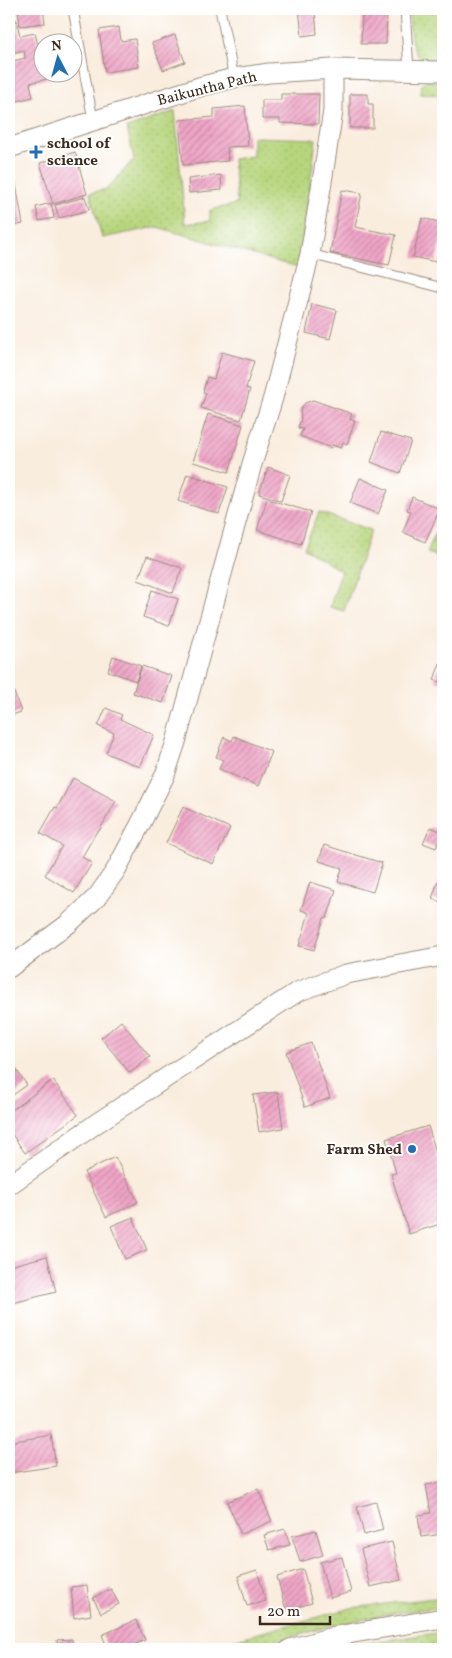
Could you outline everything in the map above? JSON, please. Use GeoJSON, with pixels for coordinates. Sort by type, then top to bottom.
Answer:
{"type":"FeatureCollection","features":[{"type":"Feature","properties":{"kind":"street","name":"Baikuntha Path"},"geometry":{"type":"LineString","coordinates":[[9,148],[199,87],[234,78],[269,73],[333,70],[443,71]]}},
{"type":"Feature","properties":{"kind":"street"},"geometry":{"type":"LineString","coordinates":[[9,968],[68,924],[97,896],[116,870],[165,775],[176,742],[252,464],[273,398],[310,254],[322,188],[332,111],[333,70]]}},
{"type":"Feature","properties":{"kind":"street"},"geometry":{"type":"LineString","coordinates":[[9,1185],[97,1123],[297,992],[346,974],[443,956]]}},
{"type":"Feature","properties":{"kind":"street"},"geometry":{"type":"LineString","coordinates":[[290,1649],[336,1636],[443,1618]]}},
{"type":"Feature","properties":{"kind":"lane"},"geometry":{"type":"LineString","coordinates":[[73,9],[93,120]]}},
{"type":"Feature","properties":{"kind":"lane"},"geometry":{"type":"LineString","coordinates":[[220,9],[234,78]]}},
{"type":"Feature","properties":{"kind":"lane"},"geometry":{"type":"LineString","coordinates":[[405,9],[409,70]]}},
{"type":"Feature","properties":{"kind":"lane"},"geometry":{"type":"LineString","coordinates":[[310,254],[443,288]]}},
{"type":"Feature","properties":{"kind":"green space"},"geometry":{"type":"Polygon","coordinates":[[[409,9],[443,9],[443,61],[427,61],[421,59],[416,54],[411,40],[409,9]]]}},
{"type":"Feature","properties":{"kind":"green space"},"geometry":{"type":"Polygon","coordinates":[[[426,80],[443,81],[443,95],[420,94],[422,84],[426,80]]]}},
{"type":"Feature","properties":{"kind":"green space"},"geometry":{"type":"Polygon","coordinates":[[[175,111],[185,224],[210,221],[210,210],[237,204],[233,159],[253,156],[253,137],[316,139],[299,268],[157,227],[102,238],[90,193],[107,189],[134,159],[127,128],[175,111]]]}},
{"type":"Feature","properties":{"kind":"green space"},"geometry":{"type":"Polygon","coordinates":[[[319,512],[371,530],[344,611],[330,607],[341,571],[304,548],[319,512]]]}},
{"type":"Feature","properties":{"kind":"green space"},"geometry":{"type":"Polygon","coordinates":[[[443,514],[443,558],[427,553],[443,514]]]}},
{"type":"Feature","properties":{"kind":"green space"},"geometry":{"type":"Polygon","coordinates":[[[443,1597],[443,1607],[394,1613],[330,1626],[252,1649],[200,1649],[351,1608],[443,1597]]]}},
{"type":"Feature","properties":{"kind":"green space"},"geometry":{"type":"Polygon","coordinates":[[[443,1632],[443,1644],[414,1649],[341,1649],[380,1641],[443,1632]]]}},
{"type":"Feature","properties":{"kind":"building"},"geometry":{"type":"Polygon","coordinates":[[[18,9],[43,9],[45,23],[20,26],[18,9]]]}},
{"type":"Feature","properties":{"kind":"building"},"geometry":{"type":"Polygon","coordinates":[[[299,9],[315,9],[317,34],[302,36],[299,9]]]}},
{"type":"Feature","properties":{"kind":"building"},"geometry":{"type":"Polygon","coordinates":[[[362,14],[387,14],[386,44],[361,44],[362,14]]]}},
{"type":"Feature","properties":{"kind":"building"},"geometry":{"type":"Polygon","coordinates":[[[16,19],[20,36],[32,34],[32,82],[34,82],[30,83],[33,97],[9,103],[9,62],[25,58],[24,50],[9,54],[9,21],[16,19]]]}},
{"type":"Feature","properties":{"kind":"building"},"geometry":{"type":"Polygon","coordinates":[[[119,27],[121,41],[135,39],[139,67],[105,72],[99,30],[119,27]]]}},
{"type":"Feature","properties":{"kind":"building"},"geometry":{"type":"Polygon","coordinates":[[[175,35],[185,62],[163,70],[152,43],[175,35]]]}},
{"type":"Feature","properties":{"kind":"building"},"geometry":{"type":"Polygon","coordinates":[[[281,94],[319,94],[318,124],[280,123],[280,119],[262,119],[262,100],[281,100],[281,94]]]}},
{"type":"Feature","properties":{"kind":"building"},"geometry":{"type":"Polygon","coordinates":[[[350,94],[368,94],[368,104],[373,104],[373,128],[350,128],[350,94]]]}},
{"type":"Feature","properties":{"kind":"building"},"geometry":{"type":"Polygon","coordinates":[[[245,106],[248,146],[227,147],[228,161],[183,165],[179,120],[214,117],[214,109],[245,106]]]}},
{"type":"Feature","properties":{"kind":"building"},"geometry":{"type":"Polygon","coordinates":[[[75,152],[87,194],[53,204],[40,163],[75,152]]]}},
{"type":"Feature","properties":{"kind":"building"},"geometry":{"type":"Polygon","coordinates":[[[221,175],[222,190],[189,193],[188,179],[221,175]]]}},
{"type":"Feature","properties":{"kind":"building"},"geometry":{"type":"Polygon","coordinates":[[[15,179],[23,224],[9,227],[9,180],[15,179]]]}},
{"type":"Feature","properties":{"kind":"building"},"geometry":{"type":"Polygon","coordinates":[[[342,190],[362,193],[355,227],[396,235],[389,265],[330,253],[342,190]]]}},
{"type":"Feature","properties":{"kind":"building"},"geometry":{"type":"Polygon","coordinates":[[[85,197],[89,210],[59,218],[55,205],[85,197]]]}},
{"type":"Feature","properties":{"kind":"building"},"geometry":{"type":"Polygon","coordinates":[[[51,203],[54,218],[39,221],[36,207],[51,203]]]}},
{"type":"Feature","properties":{"kind":"building"},"geometry":{"type":"Polygon","coordinates":[[[422,218],[443,223],[436,262],[413,257],[422,218]]]}},
{"type":"Feature","properties":{"kind":"building"},"geometry":{"type":"Polygon","coordinates":[[[312,304],[337,310],[330,339],[306,333],[312,304]]]}},
{"type":"Feature","properties":{"kind":"building"},"geometry":{"type":"Polygon","coordinates":[[[222,352],[254,361],[246,388],[250,389],[241,420],[201,408],[206,393],[203,392],[207,377],[214,379],[222,352]]]}},
{"type":"Feature","properties":{"kind":"building"},"geometry":{"type":"Polygon","coordinates":[[[313,400],[352,414],[350,419],[355,421],[347,444],[343,442],[341,448],[332,445],[331,448],[300,436],[303,429],[298,428],[301,419],[300,410],[305,403],[313,400]]]}},
{"type":"Feature","properties":{"kind":"building"},"geometry":{"type":"Polygon","coordinates":[[[208,414],[243,425],[229,472],[193,462],[208,414]]]}},
{"type":"Feature","properties":{"kind":"building"},"geometry":{"type":"Polygon","coordinates":[[[381,432],[411,441],[400,473],[371,462],[381,432]]]}},
{"type":"Feature","properties":{"kind":"building"},"geometry":{"type":"Polygon","coordinates":[[[268,467],[290,475],[281,501],[259,494],[268,467]]]}},
{"type":"Feature","properties":{"kind":"building"},"geometry":{"type":"Polygon","coordinates":[[[187,474],[228,487],[219,514],[178,501],[187,474]]]}},
{"type":"Feature","properties":{"kind":"building"},"geometry":{"type":"Polygon","coordinates":[[[360,478],[388,490],[378,514],[350,503],[360,478]]]}},
{"type":"Feature","properties":{"kind":"building"},"geometry":{"type":"Polygon","coordinates":[[[412,497],[440,509],[425,542],[403,532],[411,511],[407,510],[412,497]]]}},
{"type":"Feature","properties":{"kind":"building"},"geometry":{"type":"Polygon","coordinates":[[[267,499],[311,512],[301,544],[257,530],[267,499]]]}},
{"type":"Feature","properties":{"kind":"building"},"geometry":{"type":"Polygon","coordinates":[[[147,556],[182,568],[173,593],[138,580],[147,556]]]}},
{"type":"Feature","properties":{"kind":"building"},"geometry":{"type":"Polygon","coordinates":[[[152,590],[178,599],[169,626],[143,617],[152,590]]]}},
{"type":"Feature","properties":{"kind":"building"},"geometry":{"type":"Polygon","coordinates":[[[113,656],[141,666],[136,681],[108,671],[113,656]]]}},
{"type":"Feature","properties":{"kind":"building"},"geometry":{"type":"Polygon","coordinates":[[[440,663],[443,664],[443,683],[434,680],[440,663]]]}},
{"type":"Feature","properties":{"kind":"building"},"geometry":{"type":"Polygon","coordinates":[[[142,666],[172,676],[163,703],[133,693],[142,666]]]}},
{"type":"Feature","properties":{"kind":"building"},"geometry":{"type":"Polygon","coordinates":[[[9,678],[21,712],[9,716],[9,678]]]}},
{"type":"Feature","properties":{"kind":"building"},"geometry":{"type":"Polygon","coordinates":[[[106,708],[122,715],[120,719],[154,735],[140,767],[106,753],[114,733],[98,726],[106,708]]]}},
{"type":"Feature","properties":{"kind":"building"},"geometry":{"type":"Polygon","coordinates":[[[234,736],[272,752],[258,786],[219,769],[223,760],[216,757],[224,737],[232,741],[234,736]]]}},
{"type":"Feature","properties":{"kind":"building"},"geometry":{"type":"Polygon","coordinates":[[[73,778],[116,801],[82,857],[92,863],[74,893],[45,875],[62,846],[40,833],[55,807],[57,808],[73,778]]]}},
{"type":"Feature","properties":{"kind":"building"},"geometry":{"type":"Polygon","coordinates":[[[183,807],[230,828],[213,864],[166,843],[183,807]]]}},
{"type":"Feature","properties":{"kind":"building"},"geometry":{"type":"Polygon","coordinates":[[[430,827],[443,832],[436,848],[423,843],[430,827]]]}},
{"type":"Feature","properties":{"kind":"building"},"geometry":{"type":"Polygon","coordinates":[[[324,845],[382,863],[373,892],[338,882],[342,868],[319,861],[324,845]]]}},
{"type":"Feature","properties":{"kind":"building"},"geometry":{"type":"Polygon","coordinates":[[[438,881],[443,882],[443,903],[432,899],[438,881]]]}},
{"type":"Feature","properties":{"kind":"building"},"geometry":{"type":"Polygon","coordinates":[[[310,882],[336,890],[327,918],[324,918],[314,950],[299,946],[309,913],[301,910],[310,882]]]}},
{"type":"Feature","properties":{"kind":"building"},"geometry":{"type":"Polygon","coordinates":[[[121,1021],[150,1057],[130,1073],[101,1038],[121,1021]]]}},
{"type":"Feature","properties":{"kind":"building"},"geometry":{"type":"Polygon","coordinates":[[[311,1043],[330,1098],[305,1107],[286,1052],[311,1043]]]}},
{"type":"Feature","properties":{"kind":"building"},"geometry":{"type":"Polygon","coordinates":[[[9,1059],[27,1085],[9,1098],[9,1059]]]}},
{"type":"Feature","properties":{"kind":"building"},"geometry":{"type":"Polygon","coordinates":[[[53,1080],[78,1115],[25,1153],[9,1130],[9,1112],[53,1080]]]}},
{"type":"Feature","properties":{"kind":"building"},"geometry":{"type":"Polygon","coordinates":[[[278,1092],[283,1128],[259,1132],[253,1095],[278,1092]]]}},
{"type":"Feature","properties":{"kind":"building"},"geometry":{"type":"Polygon","coordinates":[[[428,1126],[443,1175],[443,1223],[409,1234],[391,1174],[396,1173],[386,1139],[428,1126]]]}},
{"type":"Feature","properties":{"kind":"building"},"geometry":{"type":"Polygon","coordinates":[[[115,1157],[138,1202],[106,1217],[84,1172],[115,1157]]]}},
{"type":"Feature","properties":{"kind":"building"},"geometry":{"type":"Polygon","coordinates":[[[133,1217],[147,1250],[125,1259],[111,1226],[133,1217]]]}},
{"type":"Feature","properties":{"kind":"building"},"geometry":{"type":"Polygon","coordinates":[[[47,1256],[56,1292],[9,1304],[9,1266],[47,1256]]]}},
{"type":"Feature","properties":{"kind":"building"},"geometry":{"type":"Polygon","coordinates":[[[51,1435],[56,1466],[9,1473],[9,1442],[51,1435]]]}},
{"type":"Feature","properties":{"kind":"building"},"geometry":{"type":"Polygon","coordinates":[[[443,1482],[443,1534],[421,1537],[418,1515],[431,1513],[426,1485],[443,1482]]]}},
{"type":"Feature","properties":{"kind":"building"},"geometry":{"type":"Polygon","coordinates":[[[258,1489],[272,1521],[241,1534],[227,1502],[258,1489]]]}},
{"type":"Feature","properties":{"kind":"building"},"geometry":{"type":"Polygon","coordinates":[[[376,1502],[383,1530],[364,1535],[357,1507],[376,1502]]]}},
{"type":"Feature","properties":{"kind":"building"},"geometry":{"type":"Polygon","coordinates":[[[285,1529],[290,1545],[269,1550],[264,1535],[285,1529]]]}},
{"type":"Feature","properties":{"kind":"building"},"geometry":{"type":"Polygon","coordinates":[[[316,1530],[323,1555],[300,1562],[292,1536],[316,1530]]]}},
{"type":"Feature","properties":{"kind":"building"},"geometry":{"type":"Polygon","coordinates":[[[392,1542],[401,1580],[370,1587],[361,1549],[392,1542]]]}},
{"type":"Feature","properties":{"kind":"building"},"geometry":{"type":"Polygon","coordinates":[[[342,1557],[351,1592],[330,1598],[320,1562],[342,1557]]]}},
{"type":"Feature","properties":{"kind":"building"},"geometry":{"type":"Polygon","coordinates":[[[303,1569],[312,1603],[286,1610],[277,1577],[303,1569]]]}},
{"type":"Feature","properties":{"kind":"building"},"geometry":{"type":"Polygon","coordinates":[[[257,1570],[266,1601],[247,1606],[238,1576],[257,1570]]]}},
{"type":"Feature","properties":{"kind":"building"},"geometry":{"type":"Polygon","coordinates":[[[87,1585],[91,1615],[74,1618],[71,1587],[87,1585]]]}},
{"type":"Feature","properties":{"kind":"building"},"geometry":{"type":"Polygon","coordinates":[[[111,1589],[119,1604],[101,1613],[93,1598],[111,1589]]]}},
{"type":"Feature","properties":{"kind":"building"},"geometry":{"type":"Polygon","coordinates":[[[136,1620],[145,1640],[124,1649],[108,1649],[102,1635],[136,1620]]]}},
{"type":"Feature","properties":{"kind":"building"},"geometry":{"type":"Polygon","coordinates":[[[72,1639],[73,1649],[58,1649],[57,1640],[72,1639]]]}},
{"type":"Feature","properties":{"kind":"place","name":"school of science"},"geometry":{"type":"Point","coordinates":[36,152]}},
{"type":"Feature","properties":{"kind":"place","name":"Farm Shed"},"geometry":{"type":"Point","coordinates":[412,1149]}}]}
